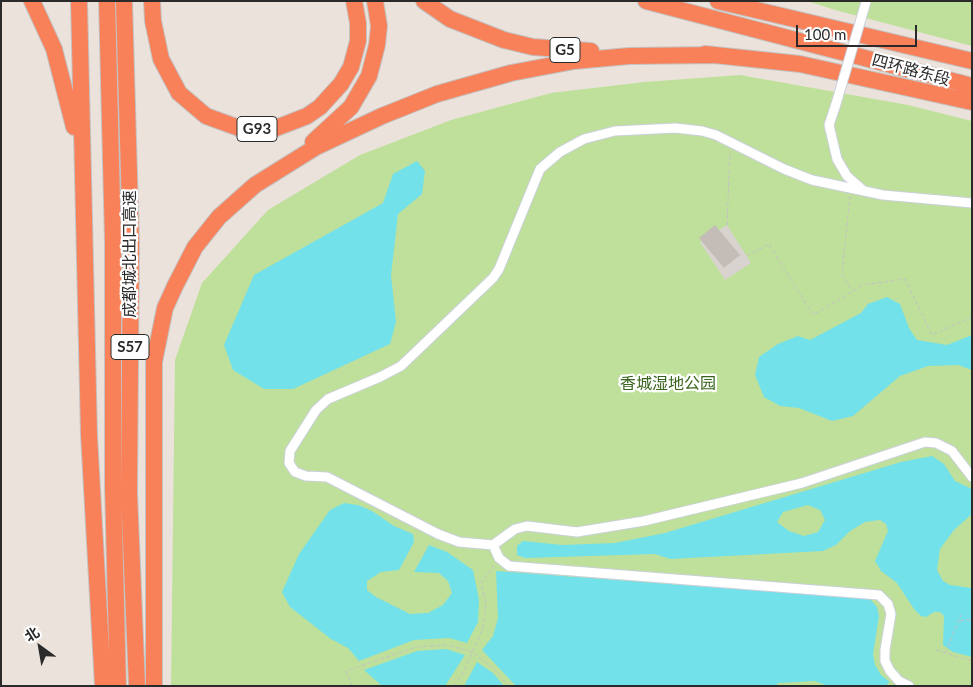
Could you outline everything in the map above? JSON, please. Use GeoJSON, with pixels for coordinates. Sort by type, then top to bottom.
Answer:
{"type":"FeatureCollection","features":[{"type":"Feature","properties":{"kind":"highway"},"geometry":{"type":"LineString","coordinates":[[32,1],[54,49],[67,95],[78,151],[82,194]]}},
{"type":"Feature","properties":{"kind":"highway"},"geometry":{"type":"LineString","coordinates":[[79,1],[89,435],[103,686]]}},
{"type":"Feature","properties":{"kind":"highway","name":"G93"},"geometry":{"type":"LineString","coordinates":[[152,1],[153,21],[161,60],[179,93],[206,116],[239,128],[258,129],[276,128],[307,116],[320,107],[341,84],[351,66],[358,41],[358,23],[354,1]]}},
{"type":"Feature","properties":{"kind":"highway"},"geometry":{"type":"LineString","coordinates":[[154,686],[154,362],[165,308],[195,247],[235,202],[331,128],[351,107],[362,90],[375,61],[379,26],[375,1]]}},
{"type":"Feature","properties":{"kind":"highway","name":"G5"},"geometry":{"type":"LineString","coordinates":[[424,1],[450,19],[486,34],[532,47],[573,51],[677,51],[800,64],[972,102]]}},
{"type":"Feature","properties":{"kind":"highway","name":"四环路东段"},"geometry":{"type":"LineString","coordinates":[[646,1],[972,86]]}},
{"type":"Feature","properties":{"kind":"highway","name":"四环路东段"},"geometry":{"type":"LineString","coordinates":[[718,1],[896,45],[972,61]]}},
{"type":"Feature","properties":{"kind":"highway"},"geometry":{"type":"LineString","coordinates":[[761,1],[896,45]]}},
{"type":"Feature","properties":{"kind":"highway","name":"成都城北出口高速"},"geometry":{"type":"LineString","coordinates":[[124,5],[131,243],[129,492],[137,686]]}},
{"type":"Feature","properties":{"kind":"highway","name":"成都城北出口高速"},"geometry":{"type":"LineString","coordinates":[[107,9],[113,242],[113,486],[118,686]]}},
{"type":"Feature","properties":{"kind":"highway"},"geometry":{"type":"LineString","coordinates":[[278,170],[316,147],[382,116],[437,94],[484,80],[574,61],[629,56],[716,54]]}},
{"type":"Feature","properties":{"kind":"street"},"geometry":{"type":"LineString","coordinates":[[864,191],[847,176],[837,159],[830,125],[866,2]]}},
{"type":"Feature","properties":{"kind":"street"},"geometry":{"type":"LineString","coordinates":[[972,203],[883,195],[805,177],[702,131],[674,128],[615,131],[584,139],[560,152],[540,169],[499,269],[493,278],[401,366],[328,399],[316,410],[290,451],[289,463],[295,472],[306,476],[328,477],[438,534],[458,542],[493,545],[515,530],[527,526],[577,532],[644,521],[802,483],[925,442],[936,443],[952,451],[972,477]]}},
{"type":"Feature","properties":{"kind":"street"},"geometry":{"type":"LineString","coordinates":[[493,545],[499,558],[509,566],[879,595],[888,604],[891,614],[885,660],[890,671],[899,681],[909,686]]}},
{"type":"Feature","properties":{"kind":"path"},"geometry":{"type":"LineString","coordinates":[[727,225],[730,143]]}},
{"type":"Feature","properties":{"kind":"path"},"geometry":{"type":"LineString","coordinates":[[851,188],[842,274],[852,291]]}},
{"type":"Feature","properties":{"kind":"path"},"geometry":{"type":"LineString","coordinates":[[747,256],[770,244],[813,315],[863,285],[906,279],[932,335],[972,317]]}},
{"type":"Feature","properties":{"kind":"path"},"geometry":{"type":"LineString","coordinates":[[454,686],[464,671],[483,628],[486,602],[481,583],[499,558]]}},
{"type":"Feature","properties":{"kind":"path"},"geometry":{"type":"LineString","coordinates":[[945,653],[961,615]]}},
{"type":"Feature","properties":{"kind":"path"},"geometry":{"type":"LineString","coordinates":[[959,621],[972,619]]}},
{"type":"Feature","properties":{"kind":"path"},"geometry":{"type":"LineString","coordinates":[[352,686],[346,671],[416,646],[447,645],[472,652],[494,670],[508,686]]}},
{"type":"Feature","properties":{"kind":"path"},"geometry":{"type":"LineString","coordinates":[[936,650],[972,661]]}},
{"type":"Feature","properties":{"kind":"green space"},"geometry":{"type":"Polygon","coordinates":[[[807,1],[972,1],[972,46],[835,10],[807,1]]]}},
{"type":"Feature","properties":{"kind":"green space","name":"香城湿地公园"},"geometry":{"type":"Polygon","coordinates":[[[740,75],[908,105],[972,121],[972,686],[171,686],[175,360],[202,283],[268,210],[360,155],[451,120],[551,93],[644,82],[740,75]]]}},
{"type":"Feature","properties":{"kind":"shaded area"},"geometry":{"type":"Polygon","coordinates":[[[727,225],[751,263],[725,280],[700,242],[727,225]]]}},
{"type":"Feature","properties":{"kind":"water"},"geometry":{"type":"Polygon","coordinates":[[[417,161],[425,171],[422,194],[398,214],[391,275],[396,322],[390,344],[293,389],[264,389],[233,370],[224,345],[254,275],[383,203],[393,174],[417,161]]]}},
{"type":"Feature","properties":{"kind":"water"},"geometry":{"type":"Polygon","coordinates":[[[887,297],[900,304],[909,328],[917,340],[947,345],[972,335],[972,370],[958,365],[928,366],[900,376],[853,416],[832,421],[799,408],[780,406],[764,397],[755,375],[759,357],[778,344],[798,336],[810,340],[861,313],[868,304],[887,297]]]}},
{"type":"Feature","properties":{"kind":"water"},"geometry":{"type":"Polygon","coordinates":[[[932,456],[944,464],[955,481],[972,489],[972,514],[954,530],[940,549],[937,570],[943,581],[950,585],[972,588],[972,657],[953,652],[943,645],[944,616],[940,612],[934,612],[926,617],[921,616],[914,609],[897,583],[881,571],[875,561],[888,531],[886,524],[880,520],[865,522],[850,531],[836,545],[823,551],[670,559],[655,554],[525,558],[517,555],[517,546],[523,541],[562,545],[615,543],[665,533],[901,462],[932,456]],[[808,505],[783,512],[777,522],[789,531],[804,536],[818,532],[825,520],[820,510],[808,505]]]}},
{"type":"Feature","properties":{"kind":"water"},"geometry":{"type":"Polygon","coordinates":[[[344,503],[358,505],[372,511],[394,526],[413,534],[414,542],[399,570],[381,572],[367,581],[367,590],[376,597],[410,614],[428,613],[443,605],[452,593],[448,581],[439,573],[414,572],[429,545],[447,552],[473,570],[479,600],[478,622],[467,643],[449,638],[414,640],[359,661],[348,648],[331,639],[290,607],[282,592],[299,554],[330,510],[344,503]]]}},
{"type":"Feature","properties":{"kind":"water"},"geometry":{"type":"Polygon","coordinates":[[[496,571],[870,599],[877,607],[879,616],[873,654],[875,665],[881,675],[890,682],[885,686],[828,686],[815,681],[779,683],[774,686],[516,686],[482,650],[493,636],[498,618],[496,571]]]}},
{"type":"Feature","properties":{"kind":"water"},"geometry":{"type":"Polygon","coordinates":[[[446,649],[465,655],[445,686],[382,686],[364,670],[417,651],[446,649]]]}},
{"type":"Feature","properties":{"kind":"water"},"geometry":{"type":"Polygon","coordinates":[[[477,662],[493,673],[504,686],[464,686],[477,662]]]}},
{"type":"Feature","properties":{"kind":"building"},"geometry":{"type":"Polygon","coordinates":[[[715,225],[740,255],[724,268],[699,238],[715,225]]]}}]}
